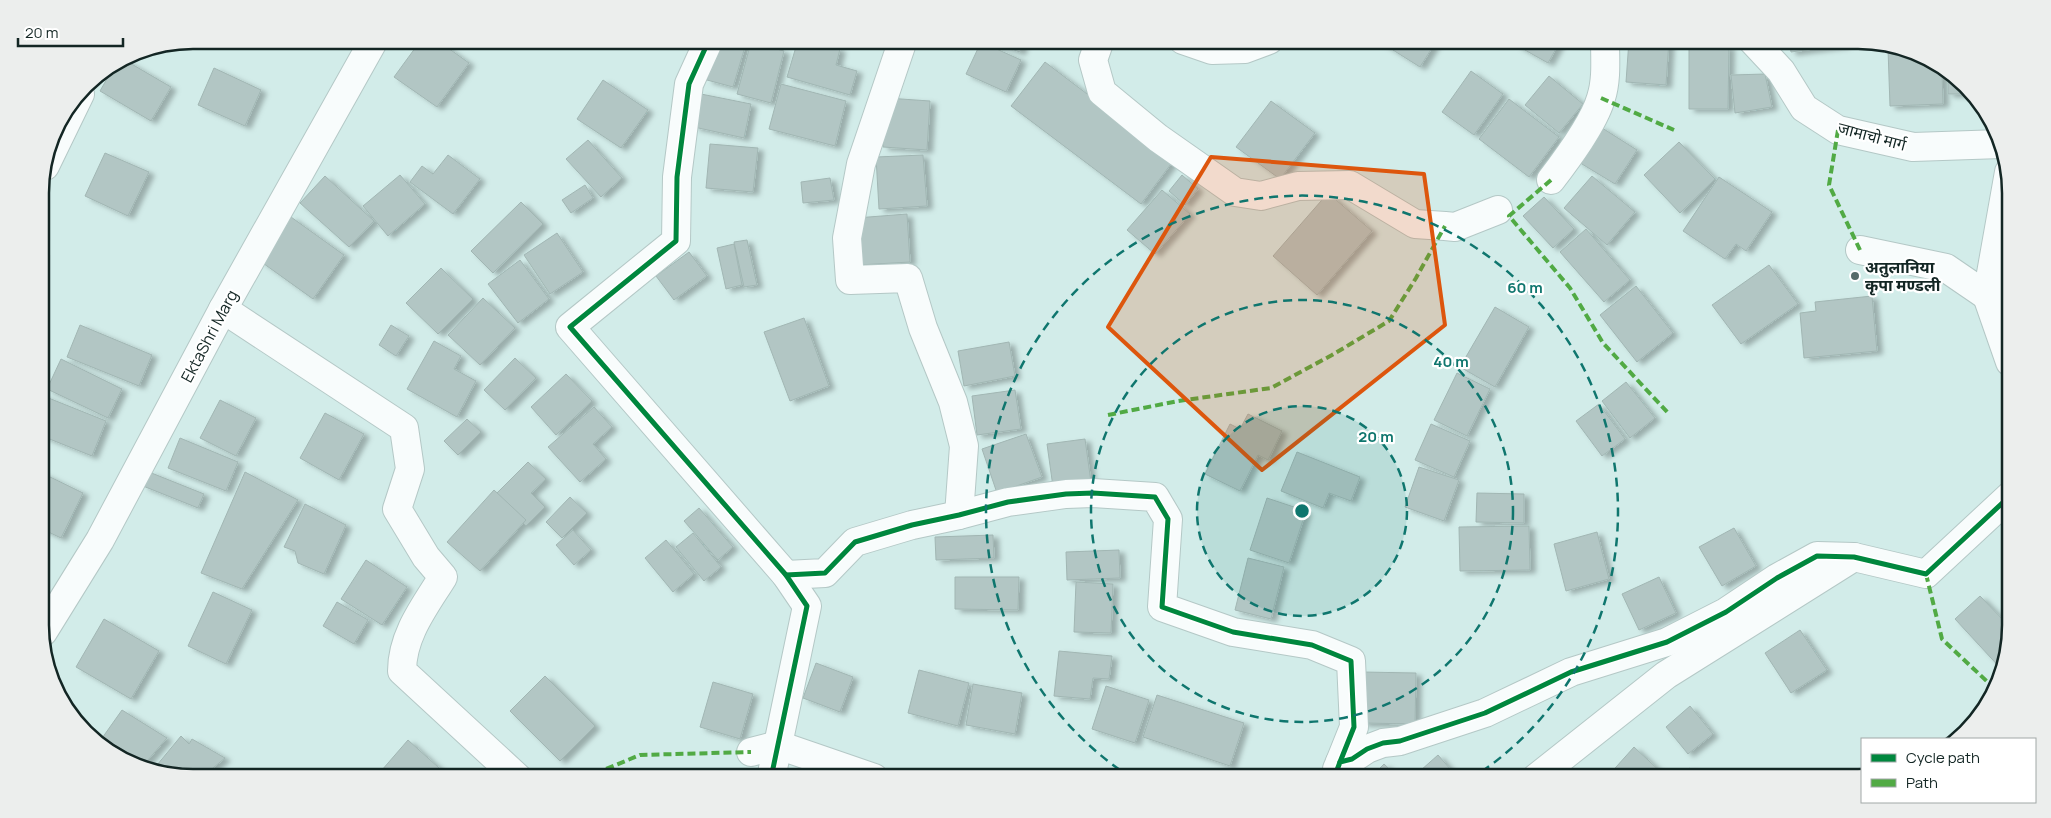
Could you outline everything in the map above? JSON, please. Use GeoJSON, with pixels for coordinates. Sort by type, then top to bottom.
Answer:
{"type":"FeatureCollection","features":[{"type":"Feature","properties":{"kind":"street","name":"EktaShri Marg"},"geometry":{"type":"LineString","coordinates":[[49,622],[100,540],[223,309],[369,49]]}},
{"type":"Feature","properties":{"kind":"street"},"geometry":{"type":"LineString","coordinates":[[705,49],[688,84],[676,177],[676,241],[570,327],[786,575],[807,606],[773,769]]}},
{"type":"Feature","properties":{"kind":"street"},"geometry":{"type":"LineString","coordinates":[[899,49],[860,164],[847,238],[850,280],[908,278],[923,328],[952,402],[964,446],[959,515]]}},
{"type":"Feature","properties":{"kind":"street"},"geometry":{"type":"LineString","coordinates":[[1097,49],[1093,60],[1102,92],[1158,138],[1235,192],[1261,196],[1298,186],[1350,185],[1415,224],[1455,227],[1498,210]]}},
{"type":"Feature","properties":{"kind":"street"},"geometry":{"type":"LineString","coordinates":[[1209,49],[1245,49]]}},
{"type":"Feature","properties":{"kind":"street"},"geometry":{"type":"LineString","coordinates":[[1551,180],[1571,153],[1601,98],[1605,71],[1605,49]]}},
{"type":"Feature","properties":{"kind":"street","name":"जामाचो मार्ग"},"geometry":{"type":"LineString","coordinates":[[1760,49],[1781,71],[1804,108],[1838,130],[1913,147],[1994,144]]}},
{"type":"Feature","properties":{"kind":"street"},"geometry":{"type":"LineString","coordinates":[[2002,211],[1987,296],[2002,339]]}},
{"type":"Feature","properties":{"kind":"street"},"geometry":{"type":"LineString","coordinates":[[1860,250],[1946,268],[1987,296]]}},
{"type":"Feature","properties":{"kind":"street"},"geometry":{"type":"LineString","coordinates":[[223,309],[404,428],[410,469],[398,509],[426,557],[443,577],[414,624],[402,656],[402,671],[508,769]]}},
{"type":"Feature","properties":{"kind":"street"},"geometry":{"type":"LineString","coordinates":[[786,575],[825,573],[855,542],[912,525],[1008,502],[1066,494],[1093,493],[1155,497],[1168,519],[1162,607],[1233,632],[1312,645],[1351,661],[1354,727],[1337,769]]}},
{"type":"Feature","properties":{"kind":"street"},"geometry":{"type":"LineString","coordinates":[[1338,769],[1367,749],[1383,743],[1400,741],[1485,713],[1572,672],[1667,642],[1726,612],[1777,578],[1817,556],[1854,557],[1926,574],[2002,503]]}},
{"type":"Feature","properties":{"kind":"street"},"geometry":{"type":"LineString","coordinates":[[1547,769],[1666,675],[1854,557]]}},
{"type":"Feature","properties":{"kind":"street"},"geometry":{"type":"LineString","coordinates":[[751,752],[778,746],[847,769]]}},
{"type":"Feature","properties":{"kind":"highlighted area"},"geometry":{"type":"Polygon","coordinates":[[[1211,157],[1424,174],[1445,325],[1262,470],[1108,327],[1211,157]]]}},
{"type":"Feature","properties":{"kind":"building"},"geometry":{"type":"Polygon","coordinates":[[[414,49],[450,49],[469,63],[437,107],[394,77],[414,49]]]}},
{"type":"Feature","properties":{"kind":"building"},"geometry":{"type":"Polygon","coordinates":[[[716,49],[744,49],[733,87],[707,80],[716,49]]]}},
{"type":"Feature","properties":{"kind":"building"},"geometry":{"type":"Polygon","coordinates":[[[749,49],[777,49],[784,51],[771,103],[737,94],[749,49]]]}},
{"type":"Feature","properties":{"kind":"building"},"geometry":{"type":"Polygon","coordinates":[[[795,49],[840,49],[836,65],[857,71],[850,95],[787,77],[795,49]]]}},
{"type":"Feature","properties":{"kind":"building"},"geometry":{"type":"Polygon","coordinates":[[[978,49],[997,49],[1021,60],[1006,92],[966,74],[978,49]]]}},
{"type":"Feature","properties":{"kind":"building"},"geometry":{"type":"Polygon","coordinates":[[[1391,49],[1431,49],[1420,67],[1391,49]]]}},
{"type":"Feature","properties":{"kind":"building"},"geometry":{"type":"Polygon","coordinates":[[[1523,49],[1556,49],[1548,63],[1523,49]]]}},
{"type":"Feature","properties":{"kind":"building"},"geometry":{"type":"Polygon","coordinates":[[[1628,49],[1668,49],[1666,85],[1626,82],[1628,49]]]}},
{"type":"Feature","properties":{"kind":"building"},"geometry":{"type":"Polygon","coordinates":[[[1689,49],[1729,49],[1728,109],[1689,109],[1689,49]]]}},
{"type":"Feature","properties":{"kind":"building"},"geometry":{"type":"Polygon","coordinates":[[[1790,49],[1814,49],[1791,52],[1790,49]]]}},
{"type":"Feature","properties":{"kind":"building"},"geometry":{"type":"Polygon","coordinates":[[[1888,52],[1904,56],[1942,76],[1943,104],[1890,106],[1888,52]]]}},
{"type":"Feature","properties":{"kind":"building"},"geometry":{"type":"Polygon","coordinates":[[[1045,62],[1174,160],[1141,204],[1011,106],[1045,62]]]}},
{"type":"Feature","properties":{"kind":"building"},"geometry":{"type":"Polygon","coordinates":[[[130,63],[171,87],[151,121],[100,91],[108,77],[130,63]]]}},
{"type":"Feature","properties":{"kind":"building"},"geometry":{"type":"Polygon","coordinates":[[[214,68],[261,90],[245,126],[198,105],[214,68]]]}},
{"type":"Feature","properties":{"kind":"building"},"geometry":{"type":"Polygon","coordinates":[[[1471,71],[1503,94],[1474,135],[1442,112],[1471,71]]]}},
{"type":"Feature","properties":{"kind":"building"},"geometry":{"type":"Polygon","coordinates":[[[1765,74],[1772,107],[1735,113],[1731,75],[1765,74]]]}},
{"type":"Feature","properties":{"kind":"building"},"geometry":{"type":"Polygon","coordinates":[[[1549,76],[1583,104],[1559,133],[1525,105],[1549,76]]]}},
{"type":"Feature","properties":{"kind":"building"},"geometry":{"type":"Polygon","coordinates":[[[603,80],[648,110],[621,148],[577,119],[603,80]]]}},
{"type":"Feature","properties":{"kind":"building"},"geometry":{"type":"Polygon","coordinates":[[[1948,81],[1962,94],[1948,94],[1948,81]]]}},
{"type":"Feature","properties":{"kind":"building"},"geometry":{"type":"Polygon","coordinates":[[[781,84],[846,101],[835,146],[769,129],[781,84]]]}},
{"type":"Feature","properties":{"kind":"building"},"geometry":{"type":"Polygon","coordinates":[[[701,94],[751,104],[744,138],[694,127],[701,94]]]}},
{"type":"Feature","properties":{"kind":"building"},"geometry":{"type":"Polygon","coordinates":[[[887,98],[930,101],[927,150],[883,147],[887,98]]]}},
{"type":"Feature","properties":{"kind":"building"},"geometry":{"type":"Polygon","coordinates":[[[1509,99],[1559,137],[1529,177],[1479,139],[1509,99]]]}},
{"type":"Feature","properties":{"kind":"building"},"geometry":{"type":"Polygon","coordinates":[[[1271,101],[1315,133],[1280,179],[1236,147],[1271,101]]]}},
{"type":"Feature","properties":{"kind":"building"},"geometry":{"type":"Polygon","coordinates":[[[1599,126],[1637,150],[1615,184],[1577,161],[1599,126]]]}},
{"type":"Feature","properties":{"kind":"building"},"geometry":{"type":"Polygon","coordinates":[[[588,140],[622,178],[601,197],[566,159],[588,140]]]}},
{"type":"Feature","properties":{"kind":"building"},"geometry":{"type":"Polygon","coordinates":[[[1679,142],[1715,179],[1680,213],[1644,175],[1679,142]]]}},
{"type":"Feature","properties":{"kind":"building"},"geometry":{"type":"Polygon","coordinates":[[[710,144],[758,148],[753,192],[706,188],[710,144]]]}},
{"type":"Feature","properties":{"kind":"building"},"geometry":{"type":"Polygon","coordinates":[[[105,153],[149,172],[128,216],[85,196],[105,153]]]}},
{"type":"Feature","properties":{"kind":"building"},"geometry":{"type":"Polygon","coordinates":[[[448,155],[480,179],[453,214],[410,182],[422,166],[433,174],[448,155]]]}},
{"type":"Feature","properties":{"kind":"building"},"geometry":{"type":"Polygon","coordinates":[[[923,155],[927,206],[879,209],[876,157],[923,155]]]}},
{"type":"Feature","properties":{"kind":"building"},"geometry":{"type":"Polygon","coordinates":[[[400,175],[425,204],[388,236],[363,206],[400,175]]]}},
{"type":"Feature","properties":{"kind":"building"},"geometry":{"type":"Polygon","coordinates":[[[1182,175],[1198,189],[1185,205],[1169,191],[1182,175]]]}},
{"type":"Feature","properties":{"kind":"building"},"geometry":{"type":"Polygon","coordinates":[[[325,176],[374,221],[349,247],[300,203],[325,176]]]}},
{"type":"Feature","properties":{"kind":"building"},"geometry":{"type":"Polygon","coordinates":[[[1592,176],[1635,212],[1607,245],[1564,208],[1592,176]]]}},
{"type":"Feature","properties":{"kind":"building"},"geometry":{"type":"Polygon","coordinates":[[[1719,177],[1772,212],[1746,251],[1736,244],[1725,259],[1683,231],[1719,177]]]}},
{"type":"Feature","properties":{"kind":"building"},"geometry":{"type":"Polygon","coordinates":[[[830,178],[834,200],[803,203],[801,182],[830,178]]]}},
{"type":"Feature","properties":{"kind":"building"},"geometry":{"type":"Polygon","coordinates":[[[585,185],[593,198],[571,213],[562,200],[585,185]]]}},
{"type":"Feature","properties":{"kind":"building"},"geometry":{"type":"Polygon","coordinates":[[[1162,190],[1190,214],[1155,254],[1127,230],[1162,190]]]}},
{"type":"Feature","properties":{"kind":"building"},"geometry":{"type":"Polygon","coordinates":[[[1328,193],[1372,231],[1317,295],[1273,256],[1328,193]]]}},
{"type":"Feature","properties":{"kind":"building"},"geometry":{"type":"Polygon","coordinates":[[[1544,197],[1574,229],[1553,248],[1523,216],[1544,197]]]}},
{"type":"Feature","properties":{"kind":"building"},"geometry":{"type":"Polygon","coordinates":[[[521,202],[543,224],[493,273],[471,251],[521,202]]]}},
{"type":"Feature","properties":{"kind":"building"},"geometry":{"type":"Polygon","coordinates":[[[907,214],[910,262],[859,265],[856,218],[907,214]]]}},
{"type":"Feature","properties":{"kind":"building"},"geometry":{"type":"Polygon","coordinates":[[[291,217],[344,255],[313,299],[260,261],[291,217]]]}},
{"type":"Feature","properties":{"kind":"building"},"geometry":{"type":"Polygon","coordinates":[[[1586,229],[1630,280],[1604,302],[1560,252],[1586,229]]]}},
{"type":"Feature","properties":{"kind":"building"},"geometry":{"type":"Polygon","coordinates":[[[557,233],[583,272],[550,294],[524,255],[557,233]]]}},
{"type":"Feature","properties":{"kind":"building"},"geometry":{"type":"Polygon","coordinates":[[[747,240],[757,285],[744,287],[734,242],[747,240]]]}},
{"type":"Feature","properties":{"kind":"building"},"geometry":{"type":"Polygon","coordinates":[[[734,244],[742,285],[726,289],[717,248],[734,244]]]}},
{"type":"Feature","properties":{"kind":"building"},"geometry":{"type":"Polygon","coordinates":[[[689,252],[707,276],[674,300],[656,276],[689,252]]]}},
{"type":"Feature","properties":{"kind":"building"},"geometry":{"type":"Polygon","coordinates":[[[520,260],[549,299],[518,323],[488,284],[520,260]]]}},
{"type":"Feature","properties":{"kind":"building"},"geometry":{"type":"Polygon","coordinates":[[[1769,265],[1798,304],[1741,344],[1712,305],[1769,265]]]}},
{"type":"Feature","properties":{"kind":"building"},"geometry":{"type":"Polygon","coordinates":[[[441,268],[473,299],[438,334],[406,303],[441,268]]]}},
{"type":"Feature","properties":{"kind":"building"},"geometry":{"type":"Polygon","coordinates":[[[1636,286],[1673,333],[1637,362],[1600,315],[1636,286]]]}},
{"type":"Feature","properties":{"kind":"building"},"geometry":{"type":"Polygon","coordinates":[[[1872,296],[1877,351],[1804,358],[1800,313],[1816,311],[1815,302],[1872,296]]]}},
{"type":"Feature","properties":{"kind":"building"},"geometry":{"type":"Polygon","coordinates":[[[483,298],[515,328],[480,365],[448,335],[483,298]]]}},
{"type":"Feature","properties":{"kind":"building"},"geometry":{"type":"Polygon","coordinates":[[[1495,307],[1529,327],[1495,387],[1460,367],[1495,307]]]}},
{"type":"Feature","properties":{"kind":"building"},"geometry":{"type":"Polygon","coordinates":[[[804,318],[829,386],[790,401],[764,332],[804,318]]]}},
{"type":"Feature","properties":{"kind":"building"},"geometry":{"type":"Polygon","coordinates":[[[80,325],[152,355],[139,386],[67,357],[80,325]]]}},
{"type":"Feature","properties":{"kind":"building"},"geometry":{"type":"Polygon","coordinates":[[[391,325],[409,336],[396,356],[379,345],[391,325]]]}},
{"type":"Feature","properties":{"kind":"building"},"geometry":{"type":"Polygon","coordinates":[[[434,341],[461,356],[454,369],[476,381],[457,417],[407,389],[434,341]]]}},
{"type":"Feature","properties":{"kind":"building"},"geometry":{"type":"Polygon","coordinates":[[[1009,342],[1015,376],[964,386],[958,351],[1009,342]]]}},
{"type":"Feature","properties":{"kind":"building"},"geometry":{"type":"Polygon","coordinates":[[[515,358],[536,378],[505,410],[484,390],[515,358]]]}},
{"type":"Feature","properties":{"kind":"building"},"geometry":{"type":"Polygon","coordinates":[[[61,359],[122,389],[108,418],[49,390],[49,385],[61,359]]]}},
{"type":"Feature","properties":{"kind":"building"},"geometry":{"type":"Polygon","coordinates":[[[1457,373],[1490,389],[1467,436],[1434,420],[1457,373]]]}},
{"type":"Feature","properties":{"kind":"building"},"geometry":{"type":"Polygon","coordinates":[[[566,374],[592,401],[556,435],[531,407],[566,374]]]}},
{"type":"Feature","properties":{"kind":"building"},"geometry":{"type":"Polygon","coordinates":[[[1626,382],[1655,418],[1630,438],[1602,401],[1626,382]]]}},
{"type":"Feature","properties":{"kind":"building"},"geometry":{"type":"Polygon","coordinates":[[[1015,390],[1021,429],[977,435],[972,396],[1015,390]]]}},
{"type":"Feature","properties":{"kind":"building"},"geometry":{"type":"Polygon","coordinates":[[[49,398],[106,421],[92,456],[49,439],[49,398]]]}},
{"type":"Feature","properties":{"kind":"building"},"geometry":{"type":"Polygon","coordinates":[[[220,400],[256,418],[236,456],[200,438],[220,400]]]}},
{"type":"Feature","properties":{"kind":"building"},"geometry":{"type":"Polygon","coordinates":[[[1599,404],[1625,439],[1602,456],[1576,421],[1599,404]]]}},
{"type":"Feature","properties":{"kind":"building"},"geometry":{"type":"Polygon","coordinates":[[[594,407],[612,427],[593,444],[606,459],[580,482],[548,447],[594,407]]]}},
{"type":"Feature","properties":{"kind":"building"},"geometry":{"type":"Polygon","coordinates":[[[325,413],[364,434],[339,480],[300,458],[325,413]]]}},
{"type":"Feature","properties":{"kind":"building"},"geometry":{"type":"Polygon","coordinates":[[[1248,414],[1282,431],[1268,460],[1258,455],[1240,491],[1205,474],[1230,424],[1240,429],[1248,414]]]}},
{"type":"Feature","properties":{"kind":"building"},"geometry":{"type":"Polygon","coordinates":[[[467,419],[481,432],[458,455],[444,441],[467,419]]]}},
{"type":"Feature","properties":{"kind":"building"},"geometry":{"type":"Polygon","coordinates":[[[1431,424],[1470,441],[1454,477],[1415,460],[1431,424]]]}},
{"type":"Feature","properties":{"kind":"building"},"geometry":{"type":"Polygon","coordinates":[[[1026,434],[1042,477],[997,493],[982,449],[1026,434]]]}},
{"type":"Feature","properties":{"kind":"building"},"geometry":{"type":"Polygon","coordinates":[[[180,438],[238,462],[226,491],[168,468],[180,438]]]}},
{"type":"Feature","properties":{"kind":"building"},"geometry":{"type":"Polygon","coordinates":[[[1085,439],[1091,482],[1053,487],[1047,444],[1085,439]]]}},
{"type":"Feature","properties":{"kind":"building"},"geometry":{"type":"Polygon","coordinates":[[[1297,452],[1360,477],[1351,501],[1329,493],[1323,508],[1281,491],[1297,452]]]}},
{"type":"Feature","properties":{"kind":"building"},"geometry":{"type":"Polygon","coordinates":[[[528,462],[546,479],[531,493],[545,507],[526,526],[495,495],[528,462]]]}},
{"type":"Feature","properties":{"kind":"building"},"geometry":{"type":"Polygon","coordinates":[[[1419,467],[1459,480],[1444,521],[1405,507],[1419,467]]]}},
{"type":"Feature","properties":{"kind":"building"},"geometry":{"type":"Polygon","coordinates":[[[149,472],[204,494],[198,508],[143,486],[149,472]]]}},
{"type":"Feature","properties":{"kind":"building"},"geometry":{"type":"Polygon","coordinates":[[[245,472],[298,500],[242,589],[201,573],[245,472]]]}},
{"type":"Feature","properties":{"kind":"building"},"geometry":{"type":"Polygon","coordinates":[[[49,476],[83,493],[61,538],[49,532],[49,476]]]}},
{"type":"Feature","properties":{"kind":"building"},"geometry":{"type":"Polygon","coordinates":[[[494,490],[526,520],[480,571],[447,542],[494,490]]]}},
{"type":"Feature","properties":{"kind":"building"},"geometry":{"type":"Polygon","coordinates":[[[1477,493],[1524,494],[1524,523],[1476,522],[1477,493]]]}},
{"type":"Feature","properties":{"kind":"building"},"geometry":{"type":"Polygon","coordinates":[[[570,497],[587,513],[562,538],[546,522],[570,497]]]}},
{"type":"Feature","properties":{"kind":"building"},"geometry":{"type":"Polygon","coordinates":[[[1267,498],[1306,511],[1289,563],[1250,550],[1267,498]]]}},
{"type":"Feature","properties":{"kind":"building"},"geometry":{"type":"Polygon","coordinates":[[[305,504],[346,525],[324,574],[298,563],[295,551],[284,547],[305,504]]]}},
{"type":"Feature","properties":{"kind":"building"},"geometry":{"type":"Polygon","coordinates":[[[699,508],[733,547],[718,560],[684,521],[699,508]]]}},
{"type":"Feature","properties":{"kind":"building"},"geometry":{"type":"Polygon","coordinates":[[[1529,526],[1530,570],[1460,571],[1459,527],[1529,526]]]}},
{"type":"Feature","properties":{"kind":"building"},"geometry":{"type":"Polygon","coordinates":[[[1734,528],[1756,566],[1722,586],[1699,547],[1734,528]]]}},
{"type":"Feature","properties":{"kind":"building"},"geometry":{"type":"Polygon","coordinates":[[[573,530],[591,550],[574,565],[556,545],[573,530]]]}},
{"type":"Feature","properties":{"kind":"building"},"geometry":{"type":"Polygon","coordinates":[[[1597,532],[1609,579],[1566,591],[1554,544],[1597,532]]]}},
{"type":"Feature","properties":{"kind":"building"},"geometry":{"type":"Polygon","coordinates":[[[693,533],[721,567],[704,581],[676,547],[693,533]]]}},
{"type":"Feature","properties":{"kind":"building"},"geometry":{"type":"Polygon","coordinates":[[[993,535],[994,558],[936,560],[935,537],[993,535]]]}},
{"type":"Feature","properties":{"kind":"building"},"geometry":{"type":"Polygon","coordinates":[[[666,540],[694,574],[673,592],[645,558],[666,540]]]}},
{"type":"Feature","properties":{"kind":"building"},"geometry":{"type":"Polygon","coordinates":[[[1119,550],[1120,578],[1067,580],[1066,552],[1119,550]]]}},
{"type":"Feature","properties":{"kind":"building"},"geometry":{"type":"Polygon","coordinates":[[[1248,558],[1284,567],[1271,619],[1235,610],[1248,558]]]}},
{"type":"Feature","properties":{"kind":"building"},"geometry":{"type":"Polygon","coordinates":[[[366,560],[407,587],[382,625],[341,599],[366,560]]]}},
{"type":"Feature","properties":{"kind":"building"},"geometry":{"type":"Polygon","coordinates":[[[955,577],[1019,577],[1018,610],[955,609],[955,577]]]}},
{"type":"Feature","properties":{"kind":"building"},"geometry":{"type":"Polygon","coordinates":[[[1659,577],[1676,613],[1639,630],[1622,594],[1659,577]]]}},
{"type":"Feature","properties":{"kind":"building"},"geometry":{"type":"Polygon","coordinates":[[[1076,582],[1113,584],[1111,633],[1074,632],[1076,582]]]}},
{"type":"Feature","properties":{"kind":"building"},"geometry":{"type":"Polygon","coordinates":[[[213,592],[252,610],[226,664],[188,646],[213,592]]]}},
{"type":"Feature","properties":{"kind":"building"},"geometry":{"type":"Polygon","coordinates":[[[1980,596],[2002,619],[2002,635],[1997,664],[1955,619],[1980,596]]]}},
{"type":"Feature","properties":{"kind":"building"},"geometry":{"type":"Polygon","coordinates":[[[337,602],[368,620],[354,644],[323,626],[337,602]]]}},
{"type":"Feature","properties":{"kind":"building"},"geometry":{"type":"Polygon","coordinates":[[[104,619],[159,651],[131,699],[76,667],[104,619]]]}},
{"type":"Feature","properties":{"kind":"building"},"geometry":{"type":"Polygon","coordinates":[[[1800,630],[1827,670],[1791,693],[1765,653],[1800,630]]]}},
{"type":"Feature","properties":{"kind":"building"},"geometry":{"type":"Polygon","coordinates":[[[1059,651],[1112,656],[1109,679],[1093,678],[1090,699],[1054,696],[1059,651]]]}},
{"type":"Feature","properties":{"kind":"building"},"geometry":{"type":"Polygon","coordinates":[[[816,663],[853,677],[840,712],[803,698],[816,663]]]}},
{"type":"Feature","properties":{"kind":"building"},"geometry":{"type":"Polygon","coordinates":[[[919,670],[969,683],[958,726],[908,713],[919,670]]]}},
{"type":"Feature","properties":{"kind":"building"},"geometry":{"type":"Polygon","coordinates":[[[1363,672],[1416,673],[1415,724],[1362,723],[1363,672]]]}},
{"type":"Feature","properties":{"kind":"building"},"geometry":{"type":"Polygon","coordinates":[[[545,676],[595,726],[560,761],[510,711],[545,676]]]}},
{"type":"Feature","properties":{"kind":"building"},"geometry":{"type":"Polygon","coordinates":[[[713,682],[753,694],[740,739],[700,727],[713,682]]]}},
{"type":"Feature","properties":{"kind":"building"},"geometry":{"type":"Polygon","coordinates":[[[973,684],[1022,693],[1015,734],[966,725],[973,684]]]}},
{"type":"Feature","properties":{"kind":"building"},"geometry":{"type":"Polygon","coordinates":[[[1106,686],[1149,700],[1135,743],[1092,729],[1106,686]]]}},
{"type":"Feature","properties":{"kind":"building"},"geometry":{"type":"Polygon","coordinates":[[[1157,695],[1244,723],[1230,766],[1143,737],[1157,695]]]}},
{"type":"Feature","properties":{"kind":"building"},"geometry":{"type":"Polygon","coordinates":[[[1690,706],[1713,734],[1688,754],[1666,727],[1690,706]]]}},
{"type":"Feature","properties":{"kind":"building"},"geometry":{"type":"Polygon","coordinates":[[[122,710],[167,738],[146,762],[113,745],[103,737],[122,710]]]}},
{"type":"Feature","properties":{"kind":"building"},"geometry":{"type":"Polygon","coordinates":[[[181,736],[189,744],[192,739],[225,758],[212,769],[183,769],[158,764],[181,736]]]}},
{"type":"Feature","properties":{"kind":"building"},"geometry":{"type":"Polygon","coordinates":[[[408,740],[440,769],[383,769],[408,740]]]}},
{"type":"Feature","properties":{"kind":"building"},"geometry":{"type":"Polygon","coordinates":[[[1634,747],[1658,769],[1614,769],[1634,747]]]}},
{"type":"Feature","properties":{"kind":"building"},"geometry":{"type":"Polygon","coordinates":[[[1438,755],[1450,769],[1422,769],[1438,755]]]}},
{"type":"Feature","properties":{"kind":"building"},"geometry":{"type":"Polygon","coordinates":[[[1384,764],[1389,769],[1379,769],[1384,764]]]}},
{"type":"Feature","properties":{"kind":"marked path"},"geometry":{"type":"LineString","coordinates":[[1601,98],[1674,130]]}},
{"type":"Feature","properties":{"kind":"marked path"},"geometry":{"type":"LineString","coordinates":[[1838,130],[1829,185],[1860,250]]}},
{"type":"Feature","properties":{"kind":"marked path"},"geometry":{"type":"LineString","coordinates":[[1551,180],[1509,216],[1570,288],[1603,343],[1669,414]]}},
{"type":"Feature","properties":{"kind":"marked path"},"geometry":{"type":"LineString","coordinates":[[1108,415],[1178,401],[1271,388],[1332,355],[1389,321],[1445,226]]}},
{"type":"Feature","properties":{"kind":"marked path"},"geometry":{"type":"LineString","coordinates":[[1926,574],[1942,639],[1989,684]]}},
{"type":"Feature","properties":{"kind":"marked path"},"geometry":{"type":"LineString","coordinates":[[606,769],[640,755],[751,752]]}},
{"type":"Feature","properties":{"kind":"cycle path"},"geometry":{"type":"LineString","coordinates":[[705,49],[689,84],[677,177],[676,241],[570,327],[786,575],[807,606],[773,769]]}},
{"type":"Feature","properties":{"kind":"cycle path"},"geometry":{"type":"LineString","coordinates":[[786,575],[825,573],[855,542],[912,525],[1008,502],[1066,494],[1093,493],[1155,497],[1168,519],[1162,607],[1233,632],[1312,645],[1351,661],[1354,727],[1340,762]]}},
{"type":"Feature","properties":{"kind":"cycle path"},"geometry":{"type":"LineString","coordinates":[[1337,769],[1340,762],[1352,759],[1367,749],[1383,743],[1400,741],[1485,713],[1571,672],[1667,642],[1726,612],[1777,578],[1817,556],[1854,557],[1926,574],[2002,503]]}},
{"type":"Feature","properties":{"kind":"place","name":"अतुलानिया कृपा मण्डली"},"geometry":{"type":"Point","coordinates":[1855,276]}}]}
